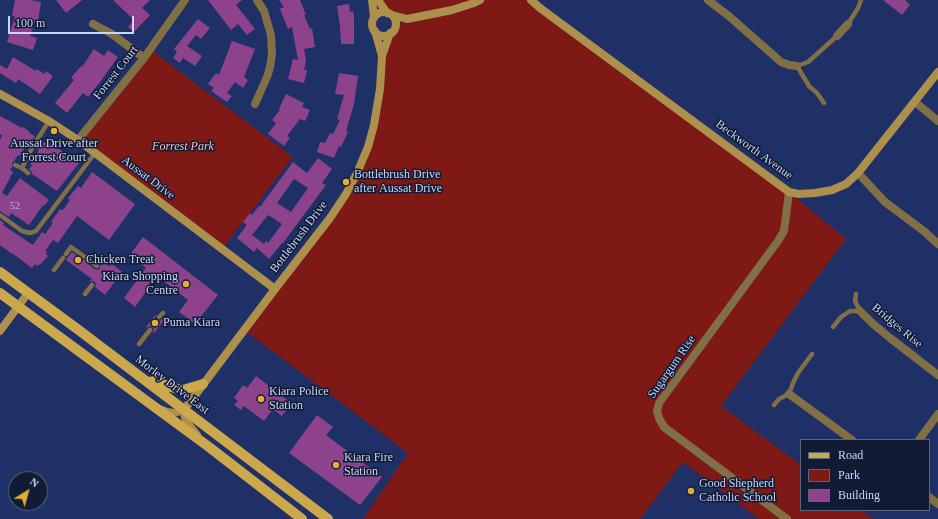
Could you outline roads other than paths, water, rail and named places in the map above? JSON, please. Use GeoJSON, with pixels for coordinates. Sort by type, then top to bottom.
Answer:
{"type":"FeatureCollection","features":[{"type":"Feature","properties":{"kind":"main road","name":"Morley Drive East"},"geometry":{"type":"LineString","coordinates":[[0,272],[328,519]]}},
{"type":"Feature","properties":{"kind":"main road"},"geometry":{"type":"LineString","coordinates":[[0,292],[153,405],[302,519]]}},
{"type":"Feature","properties":{"kind":"main road"},"geometry":{"type":"LineString","coordinates":[[148,382],[156,381],[170,387],[183,390],[204,384]]}},
{"type":"Feature","properties":{"kind":"main road"},"geometry":{"type":"LineString","coordinates":[[258,466],[255,476],[266,491]]}},
{"type":"Feature","properties":{"kind":"street","name":"Forrest Court"},"geometry":{"type":"LineString","coordinates":[[78,140],[144,58],[185,0]]}},
{"type":"Feature","properties":{"kind":"street"},"geometry":{"type":"LineString","coordinates":[[255,104],[267,77],[272,54],[271,35],[264,11],[257,0]]}},
{"type":"Feature","properties":{"kind":"street"},"geometry":{"type":"LineString","coordinates":[[372,0],[374,17],[372,24],[375,31],[382,35],[385,35],[393,30],[407,19],[452,10],[480,0]]}},
{"type":"Feature","properties":{"kind":"street"},"geometry":{"type":"LineString","coordinates":[[378,0],[395,20],[393,30]]}},
{"type":"Feature","properties":{"kind":"street","name":"Beckworth Avenue"},"geometry":{"type":"LineString","coordinates":[[531,0],[790,192],[799,194],[832,190],[846,184],[858,173],[938,72]]}},
{"type":"Feature","properties":{"kind":"street","name":"Beckworth Avenue"},"geometry":{"type":"LineString","coordinates":[[535,0],[540,8]]}},
{"type":"Feature","properties":{"kind":"street"},"geometry":{"type":"LineString","coordinates":[[708,0],[730,17],[781,62],[788,65],[797,66]]}},
{"type":"Feature","properties":{"kind":"street"},"geometry":{"type":"LineString","coordinates":[[374,17],[381,12],[407,19]]}},
{"type":"Feature","properties":{"kind":"street"},"geometry":{"type":"LineString","coordinates":[[93,24],[112,34],[144,58]]}},
{"type":"Feature","properties":{"kind":"street"},"geometry":{"type":"LineString","coordinates":[[837,36],[848,24]]}},
{"type":"Feature","properties":{"kind":"street","name":"Bottlebrush Drive"},"geometry":{"type":"LineString","coordinates":[[382,56],[393,30]]}},
{"type":"Feature","properties":{"kind":"street","name":"Bottlebrush Drive"},"geometry":{"type":"LineString","coordinates":[[184,410],[330,218],[346,194],[357,173],[368,147],[374,125],[380,89],[382,56],[375,31]]}},
{"type":"Feature","properties":{"kind":"street","name":"Aussat Drive"},"geometry":{"type":"LineString","coordinates":[[0,94],[49,121],[78,140],[275,289]]}},
{"type":"Feature","properties":{"kind":"street"},"geometry":{"type":"LineString","coordinates":[[915,102],[938,121]]}},
{"type":"Feature","properties":{"kind":"street"},"geometry":{"type":"LineString","coordinates":[[858,173],[885,202],[925,232],[938,244]]}},
{"type":"Feature","properties":{"kind":"street","name":"Sugargum Rise"},"geometry":{"type":"LineString","coordinates":[[787,519],[664,427],[657,411],[659,404],[778,241],[784,230],[790,192]]}},
{"type":"Feature","properties":{"kind":"street"},"geometry":{"type":"LineString","coordinates":[[0,331],[28,293]]}},
{"type":"Feature","properties":{"kind":"street","name":"Bridges Rise"},"geometry":{"type":"LineString","coordinates":[[860,311],[890,338],[938,375]]}},
{"type":"Feature","properties":{"kind":"street"},"geometry":{"type":"LineString","coordinates":[[789,394],[851,439]]}},
{"type":"Feature","properties":{"kind":"street"},"geometry":{"type":"LineString","coordinates":[[153,405],[167,412],[174,413],[184,410],[185,418],[189,425],[208,447]]}},
{"type":"Feature","properties":{"kind":"street"},"geometry":{"type":"LineString","coordinates":[[920,439],[938,414]]}},
{"type":"Feature","properties":{"kind":"street"},"geometry":{"type":"LineString","coordinates":[[930,498],[938,504]]}},
{"type":"Feature","properties":{"kind":"lane"},"geometry":{"type":"LineString","coordinates":[[848,24],[861,0]]}},
{"type":"Feature","properties":{"kind":"lane"},"geometry":{"type":"LineString","coordinates":[[824,103],[817,93],[809,86],[797,66],[808,62],[837,36]]}},
{"type":"Feature","properties":{"kind":"lane"},"geometry":{"type":"LineString","coordinates":[[22,168],[32,148],[49,121]]}},
{"type":"Feature","properties":{"kind":"lane"},"geometry":{"type":"LineString","coordinates":[[0,215],[22,231],[30,233],[36,231],[95,153]]}},
{"type":"Feature","properties":{"kind":"lane"},"geometry":{"type":"LineString","coordinates":[[15,165],[28,173]]}},
{"type":"Feature","properties":{"kind":"lane"},"geometry":{"type":"LineString","coordinates":[[54,270],[71,247],[85,257]]}},
{"type":"Feature","properties":{"kind":"lane"},"geometry":{"type":"LineString","coordinates":[[109,262],[112,258]]}},
{"type":"Feature","properties":{"kind":"lane"},"geometry":{"type":"LineString","coordinates":[[90,261],[97,266]]}},
{"type":"Feature","properties":{"kind":"lane"},"geometry":{"type":"LineString","coordinates":[[85,294],[92,285]]}},
{"type":"Feature","properties":{"kind":"lane","name":"Bridges Rise"},"geometry":{"type":"LineString","coordinates":[[833,327],[841,317],[850,311],[860,311],[855,301],[856,294]]}},
{"type":"Feature","properties":{"kind":"lane"},"geometry":{"type":"LineString","coordinates":[[139,344],[150,330]]}},
{"type":"Feature","properties":{"kind":"lane"},"geometry":{"type":"LineString","coordinates":[[774,405],[779,399],[789,394],[798,373],[812,354]]}},
{"type":"Feature","properties":{"kind":"place","name":"Aussat Drive after Forrest Court"},"geometry":{"type":"Point","coordinates":[54,131]}},
{"type":"Feature","properties":{"kind":"place","name":"Bottlebrush Drive after Aussat Drive"},"geometry":{"type":"Point","coordinates":[346,182]}},
{"type":"Feature","properties":{"kind":"place","name":"Chicken Treat"},"geometry":{"type":"Point","coordinates":[78,260]}},
{"type":"Feature","properties":{"kind":"place","name":"Kiara Shopping Centre"},"geometry":{"type":"Point","coordinates":[186,284]}},
{"type":"Feature","properties":{"kind":"place","name":"Puma Kiara"},"geometry":{"type":"Point","coordinates":[155,323]}},
{"type":"Feature","properties":{"kind":"place","name":"Kiara Police Station"},"geometry":{"type":"Point","coordinates":[261,399]}},
{"type":"Feature","properties":{"kind":"place","name":"Kiara Fire Station"},"geometry":{"type":"Point","coordinates":[336,465]}},
{"type":"Feature","properties":{"kind":"place","name":"Good Shepherd Catholic School"},"geometry":{"type":"Point","coordinates":[691,491]}},
{"type":"Feature","properties":{"kind":"park label","name":"Forrest Park"},"geometry":{"type":"Point","coordinates":[183,147]}}]}
